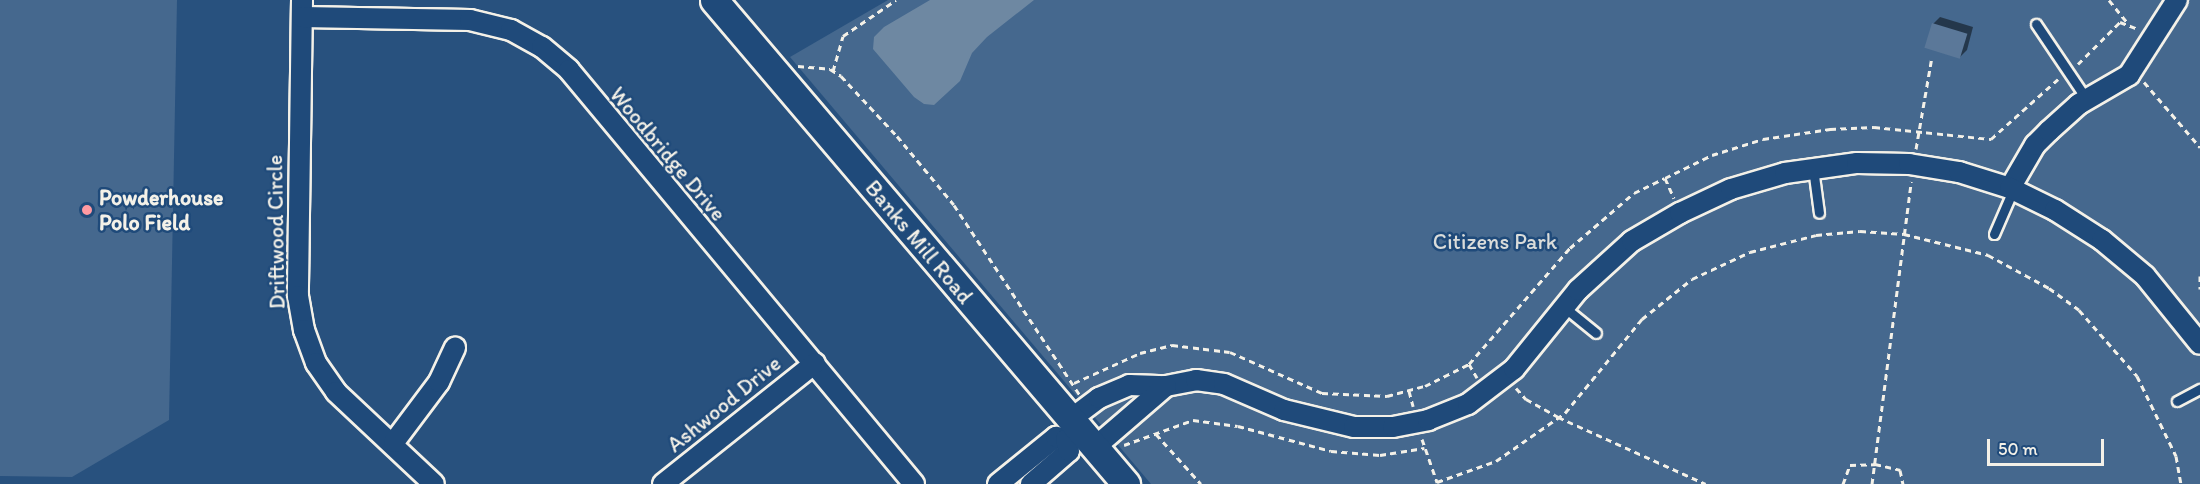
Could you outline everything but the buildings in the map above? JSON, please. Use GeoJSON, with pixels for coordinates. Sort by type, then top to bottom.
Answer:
{"type":"FeatureCollection","features":[{"type":"Feature","properties":{"kind":"street","name":"Banks Mill Road"},"geometry":{"type":"LineString","coordinates":[[714,0],[1084,430],[1126,484]]}},
{"type":"Feature","properties":{"kind":"street"},"geometry":{"type":"LineString","coordinates":[[2012,189],[2035,145],[2087,100],[2134,70],[2177,0]]}},
{"type":"Feature","properties":{"kind":"street","name":"Woodbridge Drive"},"geometry":{"type":"LineString","coordinates":[[302,8],[471,20],[511,30],[542,47],[569,70],[914,484]]}},
{"type":"Feature","properties":{"kind":"street","name":"Driftwood Circle"},"geometry":{"type":"LineString","coordinates":[[302,8],[300,313],[309,347],[326,378],[394,442],[434,484]]}},
{"type":"Feature","properties":{"kind":"street"},"geometry":{"type":"LineString","coordinates":[[1031,484],[1069,451],[1084,430],[1129,385],[1166,386],[1197,381],[1224,384],[1284,411],[1329,423],[1374,428],[1418,423],[1468,404],[1506,376],[1545,335],[1564,307],[1613,256],[1680,213],[1731,189],[1813,168],[1857,163],[1913,164],[1959,172],[2012,189],[2079,224],[2124,257],[2164,297],[2200,344]]}},
{"type":"Feature","properties":{"kind":"street"},"geometry":{"type":"LineString","coordinates":[[394,442],[439,382],[455,348]]}},
{"type":"Feature","properties":{"kind":"street","name":"Ashwood Drive"},"geometry":{"type":"LineString","coordinates":[[663,484],[814,363]]}},
{"type":"Feature","properties":{"kind":"street"},"geometry":{"type":"LineString","coordinates":[[998,484],[1056,437],[1084,430],[1166,386]]}},
{"type":"Feature","properties":{"kind":"lane"},"geometry":{"type":"LineString","coordinates":[[2036,24],[2087,100]]}},
{"type":"Feature","properties":{"kind":"lane"},"geometry":{"type":"LineString","coordinates":[[1813,168],[1819,213]]}},
{"type":"Feature","properties":{"kind":"lane"},"geometry":{"type":"LineString","coordinates":[[1994,234],[2012,189]]}},
{"type":"Feature","properties":{"kind":"lane"},"geometry":{"type":"LineString","coordinates":[[1564,307],[1596,333]]}},
{"type":"Feature","properties":{"kind":"lane"},"geometry":{"type":"LineString","coordinates":[[2177,401],[2200,389]]}},
{"type":"Feature","properties":{"kind":"path"},"geometry":{"type":"LineString","coordinates":[[833,71],[843,36],[896,0]]}},
{"type":"Feature","properties":{"kind":"path"},"geometry":{"type":"LineString","coordinates":[[2109,0],[2128,22]]}},
{"type":"Feature","properties":{"kind":"path"},"geometry":{"type":"LineString","coordinates":[[794,65],[833,71],[897,136],[954,205],[1084,430],[1114,447],[1193,420],[1238,426],[1331,451],[1380,455],[1424,448]]}},
{"type":"Feature","properties":{"kind":"path"},"geometry":{"type":"LineString","coordinates":[[2134,70],[2200,147]]}},
{"type":"Feature","properties":{"kind":"path"},"geometry":{"type":"LineString","coordinates":[[1665,178],[1680,213]]}},
{"type":"Feature","properties":{"kind":"path"},"geometry":{"type":"LineString","coordinates":[[1409,391],[1424,448],[1437,482],[1453,478],[1496,461],[1558,417],[1642,319],[1692,279],[1750,252],[1816,235],[1860,231],[1904,234],[1988,255],[2049,288],[2079,310],[2138,376],[2176,456],[2181,484]]}},
{"type":"Feature","properties":{"kind":"path"},"geometry":{"type":"LineString","coordinates":[[1872,484],[1902,248]]}},
{"type":"Feature","properties":{"kind":"path"},"geometry":{"type":"LineString","coordinates":[[2200,276],[2200,289]]}},
{"type":"Feature","properties":{"kind":"path"},"geometry":{"type":"LineString","coordinates":[[1506,376],[1526,399],[1558,417],[1706,484]]}},
{"type":"Feature","properties":{"kind":"path"},"geometry":{"type":"LineString","coordinates":[[1155,434],[1201,484]]}},
{"type":"Feature","properties":{"kind":"path"},"geometry":{"type":"LineString","coordinates":[[1843,484],[1850,465],[1875,464],[1900,470],[1903,484]]}},
{"type":"Feature","properties":{"kind":"green space","name":"Powderhouse Polo Field"},"geometry":{"type":"Polygon","coordinates":[[[0,0],[177,0],[169,420],[72,477],[0,476],[0,0]]]}},
{"type":"Feature","properties":{"kind":"green space","name":"Citizens Park"},"geometry":{"type":"Polygon","coordinates":[[[888,0],[2200,0],[2200,484],[1151,484],[790,57],[888,0]]]}},
{"type":"Feature","properties":{"kind":"shaded area"},"geometry":{"type":"Polygon","coordinates":[[[930,0],[1034,0],[987,37],[972,53],[960,81],[934,105],[924,104],[914,97],[873,49],[874,37],[884,27],[930,0]]]}},
{"type":"Feature","properties":{"kind":"place","name":"Powderhouse Polo Field"},"geometry":{"type":"Point","coordinates":[87,210]}}]}
